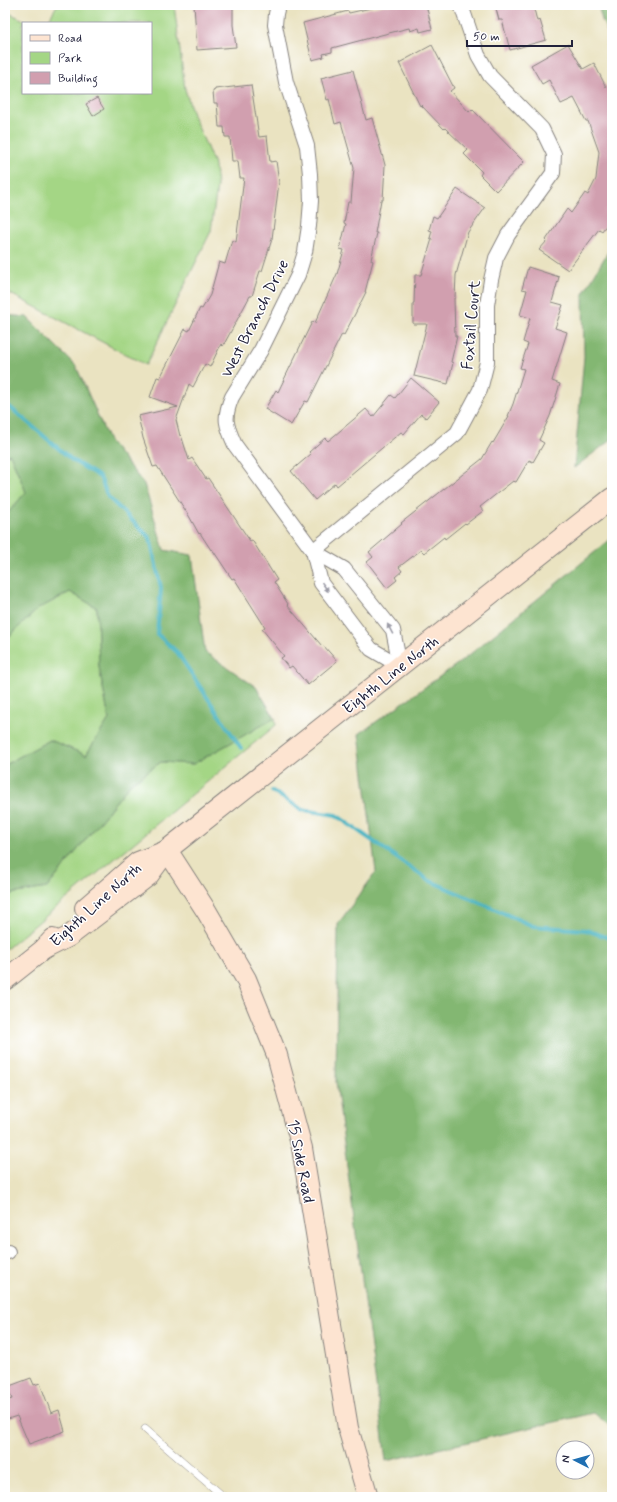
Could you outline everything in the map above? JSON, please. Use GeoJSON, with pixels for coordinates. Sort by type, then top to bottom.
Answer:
{"type":"FeatureCollection","features":[{"type":"Feature","properties":{"kind":"street","name":"West Branch Drive"},"geometry":{"type":"LineString","coordinates":[[278,5],[275,25],[285,77],[307,146],[311,201],[309,226],[305,252],[298,276],[261,350],[229,404],[226,421],[228,432],[234,445],[313,550],[344,569],[393,630],[400,666]]}},
{"type":"Feature","properties":{"kind":"street","name":"Foxtail Court"},"geometry":{"type":"LineString","coordinates":[[313,550],[457,433],[480,390],[487,362],[487,304],[496,258],[508,235],[553,173],[554,154],[542,129],[490,76],[483,66],[461,5]]}},
{"type":"Feature","properties":{"kind":"street","name":"Eighth Line North"},"geometry":{"type":"LineString","coordinates":[[5,980],[44,949],[68,937],[148,876],[167,850],[612,498]]}},
{"type":"Feature","properties":{"kind":"street","name":"West Branch Drive"},"geometry":{"type":"LineString","coordinates":[[313,550],[321,583],[371,649],[400,666]]}},
{"type":"Feature","properties":{"kind":"street","name":"15 Side Road"},"geometry":{"type":"LineString","coordinates":[[167,850],[207,912],[246,979],[277,1055],[302,1148],[348,1428],[368,1497]]}},
{"type":"Feature","properties":{"kind":"lane"},"geometry":{"type":"LineString","coordinates":[[145,1429],[224,1497]]}},
{"type":"Feature","properties":{"kind":"green space"},"geometry":{"type":"Polygon","coordinates":[[[57,5],[174,5],[185,89],[193,115],[215,166],[217,186],[211,231],[146,365],[5,291],[5,11],[28,22],[22,22],[22,94],[152,94],[152,22],[48,22],[57,5]]]}},
{"type":"Feature","properties":{"kind":"green space"},"geometry":{"type":"Polygon","coordinates":[[[598,5],[612,5],[612,42],[602,20],[598,5]]]}},
{"type":"Feature","properties":{"kind":"green space"},"geometry":{"type":"Polygon","coordinates":[[[612,245],[612,439],[574,468],[584,357],[583,294],[612,245]]]}},
{"type":"Feature","properties":{"kind":"green space"},"geometry":{"type":"Polygon","coordinates":[[[5,315],[27,317],[76,366],[109,441],[144,484],[164,550],[192,555],[205,652],[256,687],[275,718],[193,764],[161,762],[130,784],[47,888],[5,895],[5,769],[8,763],[50,740],[86,755],[109,719],[99,667],[97,608],[70,592],[38,609],[5,640],[5,516],[26,492],[10,454],[5,456],[5,315]]]}},
{"type":"Feature","properties":{"kind":"green space"},"geometry":{"type":"Polygon","coordinates":[[[10,454],[26,492],[5,516],[5,456],[10,454]]]}},
{"type":"Feature","properties":{"kind":"green space"},"geometry":{"type":"Polygon","coordinates":[[[612,538],[612,1428],[594,1413],[386,1461],[336,1082],[338,924],[376,872],[359,734],[463,660],[612,538]]]}},
{"type":"Feature","properties":{"kind":"green space"},"geometry":{"type":"Polygon","coordinates":[[[70,592],[97,608],[99,667],[109,719],[86,755],[50,740],[8,763],[5,769],[5,640],[38,609],[70,592]]]}},
{"type":"Feature","properties":{"kind":"green space"},"geometry":{"type":"Polygon","coordinates":[[[275,718],[276,725],[5,950],[5,895],[47,888],[130,784],[161,762],[193,764],[275,718]]]}},
{"type":"Feature","properties":{"kind":"building"},"geometry":{"type":"Polygon","coordinates":[[[194,5],[233,5],[233,25],[236,47],[197,50],[194,5]]]}},
{"type":"Feature","properties":{"kind":"building"},"geometry":{"type":"Polygon","coordinates":[[[384,5],[426,5],[432,29],[420,32],[419,28],[410,31],[409,28],[381,35],[332,48],[332,52],[323,54],[324,57],[312,60],[303,23],[348,11],[349,13],[384,5]]]}},
{"type":"Feature","properties":{"kind":"building"},"geometry":{"type":"Polygon","coordinates":[[[495,5],[533,5],[537,21],[540,20],[546,40],[510,50],[502,20],[499,20],[495,5]]]}},
{"type":"Feature","properties":{"kind":"building"},"geometry":{"type":"Polygon","coordinates":[[[568,44],[583,69],[594,63],[606,87],[612,83],[612,217],[602,231],[599,229],[568,270],[539,250],[547,241],[546,240],[567,209],[571,213],[585,193],[588,195],[596,179],[599,152],[588,121],[586,121],[574,98],[561,104],[549,80],[542,84],[531,65],[568,44]]]}},
{"type":"Feature","properties":{"kind":"building"},"geometry":{"type":"Polygon","coordinates":[[[432,45],[454,88],[450,91],[469,112],[472,109],[524,162],[496,191],[480,175],[482,172],[464,154],[468,150],[445,128],[444,129],[421,105],[420,106],[399,63],[432,45]]]}},
{"type":"Feature","properties":{"kind":"building"},"geometry":{"type":"Polygon","coordinates":[[[353,70],[366,120],[372,118],[385,165],[383,200],[381,200],[375,233],[377,233],[371,260],[373,261],[366,292],[356,312],[344,335],[342,334],[308,402],[305,401],[291,425],[265,409],[276,390],[278,392],[312,322],[315,323],[337,274],[344,250],[340,249],[346,224],[344,223],[348,202],[351,202],[354,168],[341,122],[335,124],[329,99],[327,100],[321,78],[353,70]]]}},
{"type":"Feature","properties":{"kind":"building"},"geometry":{"type":"Polygon","coordinates":[[[251,85],[259,137],[267,136],[270,162],[276,161],[279,182],[272,239],[252,296],[250,296],[223,346],[221,344],[210,367],[205,364],[193,387],[189,384],[176,420],[189,460],[192,458],[206,479],[208,478],[250,541],[252,540],[277,580],[274,582],[288,604],[287,605],[337,661],[308,685],[292,666],[289,668],[281,658],[284,656],[262,629],[265,627],[234,578],[232,579],[212,549],[211,550],[200,533],[199,534],[157,466],[153,467],[143,438],[138,416],[178,407],[150,397],[157,377],[160,378],[185,329],[189,331],[200,308],[202,309],[210,295],[219,262],[225,264],[232,240],[236,242],[244,178],[240,178],[238,161],[232,161],[230,137],[225,137],[224,127],[219,127],[217,103],[214,103],[213,91],[215,89],[251,85]]]}},
{"type":"Feature","properties":{"kind":"building"},"geometry":{"type":"Polygon","coordinates":[[[97,98],[104,109],[93,116],[86,104],[97,98]]]}},
{"type":"Feature","properties":{"kind":"building"},"geometry":{"type":"Polygon","coordinates":[[[457,189],[485,208],[468,232],[456,275],[454,298],[455,336],[457,336],[448,384],[414,376],[427,324],[413,324],[413,303],[415,275],[421,275],[432,239],[430,238],[432,231],[429,230],[433,216],[437,218],[457,189]]]}},
{"type":"Feature","properties":{"kind":"building"},"geometry":{"type":"Polygon","coordinates":[[[528,267],[559,277],[552,302],[563,305],[555,328],[567,332],[552,381],[560,384],[550,416],[539,440],[544,443],[533,462],[529,460],[516,482],[513,481],[480,507],[483,511],[466,524],[465,523],[445,539],[444,537],[424,553],[421,550],[399,567],[402,571],[395,577],[397,580],[387,588],[367,562],[373,557],[369,552],[402,524],[401,523],[482,459],[509,416],[524,369],[520,368],[528,344],[523,342],[530,318],[520,315],[527,290],[522,289],[528,267]]]}},
{"type":"Feature","properties":{"kind":"building"},"geometry":{"type":"Polygon","coordinates":[[[411,378],[439,402],[426,418],[421,414],[404,434],[401,432],[337,486],[335,483],[315,500],[291,471],[311,454],[309,452],[325,438],[328,441],[366,409],[373,417],[391,395],[395,398],[411,378]]]}},
{"type":"Feature","properties":{"kind":"building"},"geometry":{"type":"Polygon","coordinates":[[[31,1378],[34,1385],[40,1383],[51,1413],[59,1410],[65,1431],[29,1444],[17,1416],[5,1420],[5,1401],[12,1399],[7,1387],[31,1378]]]}},
{"type":"Feature","properties":{"kind":"waterway"},"geometry":{"type":"LineString","coordinates":[[5,403],[72,460],[100,477],[108,497],[150,538],[161,588],[157,634],[177,652],[241,748]]}},
{"type":"Feature","properties":{"kind":"waterway"},"geometry":{"type":"LineString","coordinates":[[272,791],[303,810],[336,815],[428,880],[533,926],[586,930],[612,939]]}}]}
